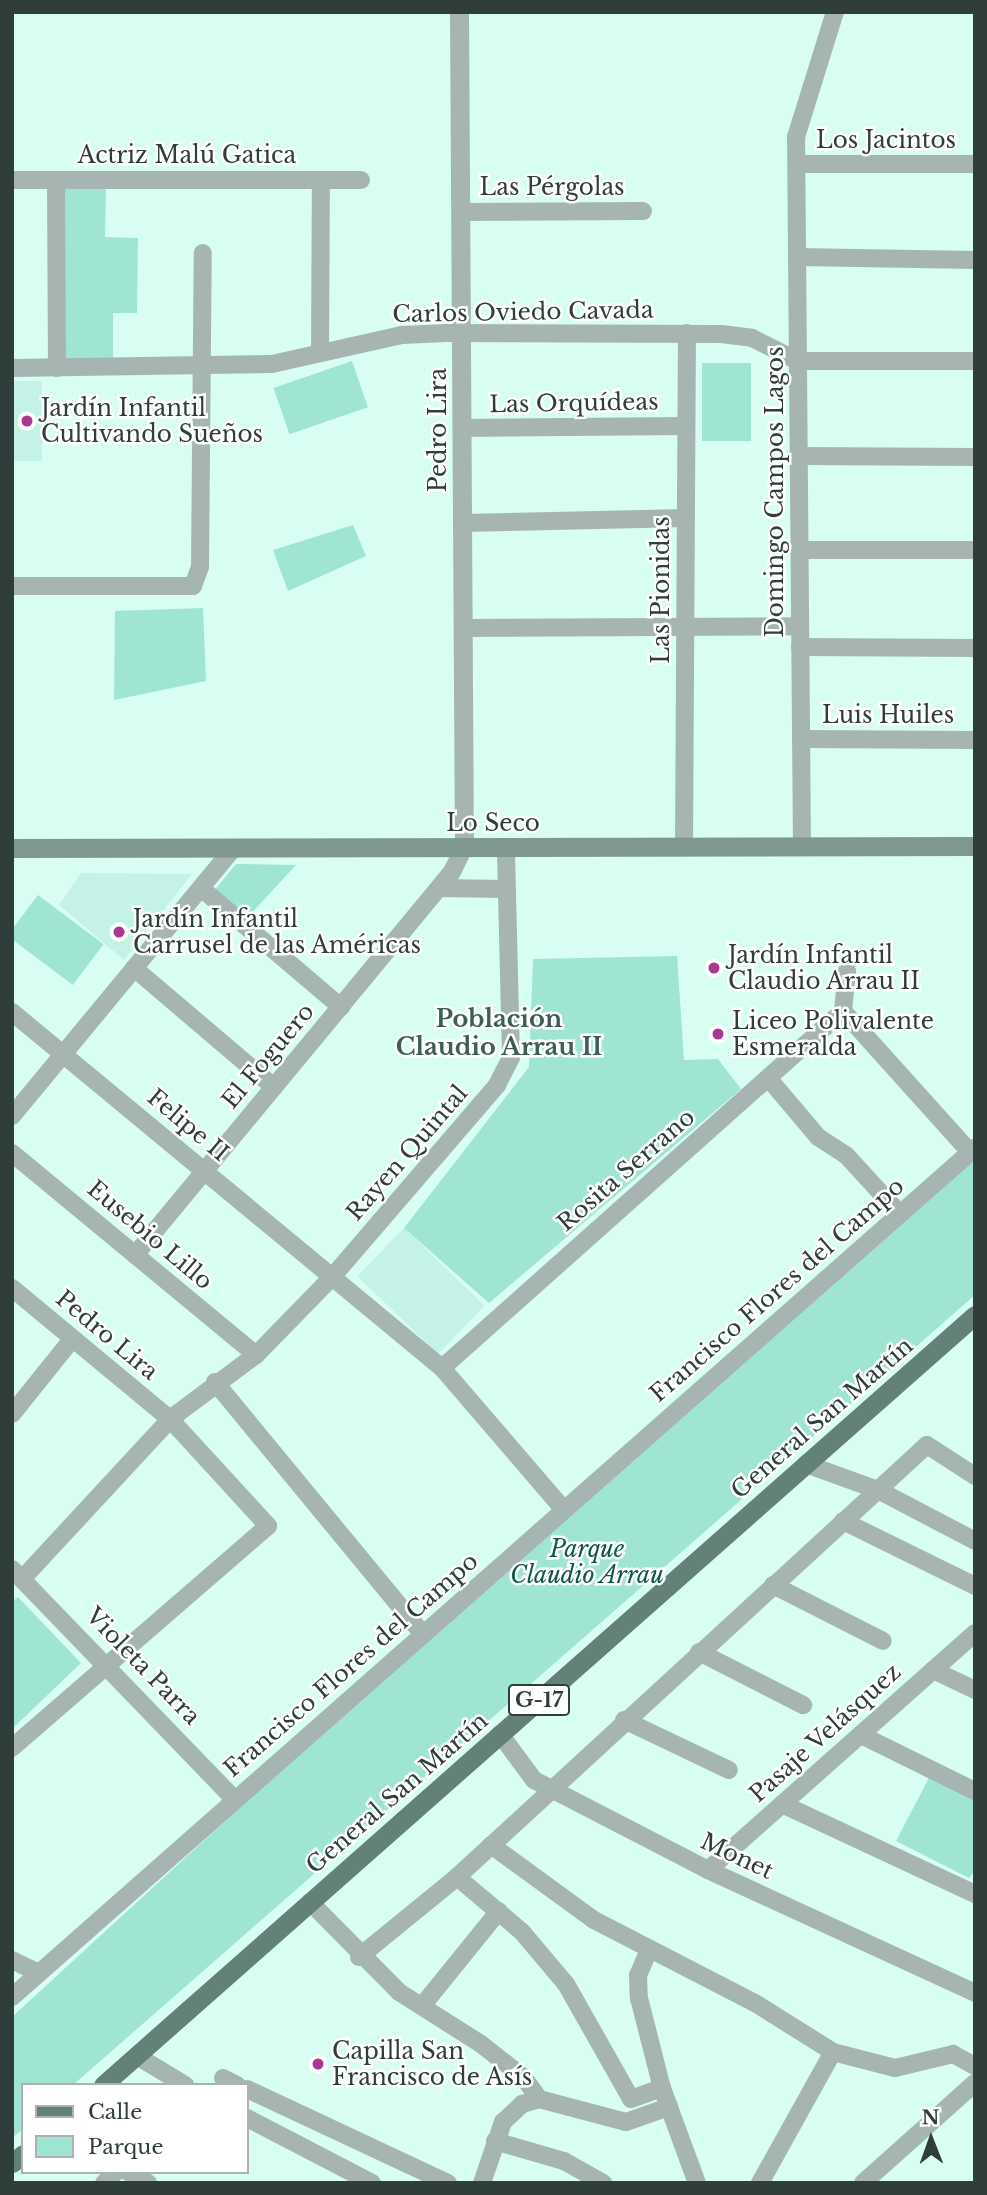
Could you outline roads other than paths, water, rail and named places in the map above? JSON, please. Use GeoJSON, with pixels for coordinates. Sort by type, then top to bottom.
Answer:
{"type":"FeatureCollection","features":[{"type":"Feature","properties":{"kind":"main road","name":"Lo Seco"},"geometry":{"type":"LineString","coordinates":[[12,848],[975,846]]}},
{"type":"Feature","properties":{"kind":"main road","name":"General San Martín"},"geometry":{"type":"LineString","coordinates":[[105,2083],[975,1315]]}},
{"type":"Feature","properties":{"kind":"street","name":"Pedro Lira"},"geometry":{"type":"LineString","coordinates":[[459,12],[464,847]]}},
{"type":"Feature","properties":{"kind":"street","name":"Domingo Campos Lagos"},"geometry":{"type":"LineString","coordinates":[[802,847],[796,137],[835,12]]}},
{"type":"Feature","properties":{"kind":"street","name":"Los Jacintos"},"geometry":{"type":"LineString","coordinates":[[797,164],[975,164]]}},
{"type":"Feature","properties":{"kind":"street","name":"Actriz Malú Gatica"},"geometry":{"type":"LineString","coordinates":[[12,180],[361,180]]}},
{"type":"Feature","properties":{"kind":"street"},"geometry":{"type":"LineString","coordinates":[[56,180],[57,368]]}},
{"type":"Feature","properties":{"kind":"street"},"geometry":{"type":"LineString","coordinates":[[320,353],[321,180]]}},
{"type":"Feature","properties":{"kind":"street","name":"Las Pérgolas"},"geometry":{"type":"LineString","coordinates":[[461,212],[643,211]]}},
{"type":"Feature","properties":{"kind":"street"},"geometry":{"type":"LineString","coordinates":[[12,586],[192,586],[200,567],[204,369],[203,253]]}},
{"type":"Feature","properties":{"kind":"street"},"geometry":{"type":"LineString","coordinates":[[797,257],[975,260]]}},
{"type":"Feature","properties":{"kind":"street","name":"Carlos Oviedo Cavada"},"geometry":{"type":"LineString","coordinates":[[12,368],[204,369],[320,353],[402,335],[461,333],[687,333],[752,338],[798,361]]}},
{"type":"Feature","properties":{"kind":"street","name":"Las Pionidas"},"geometry":{"type":"LineString","coordinates":[[684,847],[687,333]]}},
{"type":"Feature","properties":{"kind":"street"},"geometry":{"type":"LineString","coordinates":[[798,361],[975,360]]}},
{"type":"Feature","properties":{"kind":"street","name":"Las Orquídeas"},"geometry":{"type":"LineString","coordinates":[[462,428],[686,426]]}},
{"type":"Feature","properties":{"kind":"street"},"geometry":{"type":"LineString","coordinates":[[799,456],[975,457]]}},
{"type":"Feature","properties":{"kind":"street"},"geometry":{"type":"LineString","coordinates":[[463,523],[686,518]]}},
{"type":"Feature","properties":{"kind":"street"},"geometry":{"type":"LineString","coordinates":[[800,550],[975,550]]}},
{"type":"Feature","properties":{"kind":"street"},"geometry":{"type":"LineString","coordinates":[[463,628],[800,626]]}},
{"type":"Feature","properties":{"kind":"street"},"geometry":{"type":"LineString","coordinates":[[800,647],[975,648]]}},
{"type":"Feature","properties":{"kind":"street","name":"Luis Huiles"},"geometry":{"type":"LineString","coordinates":[[801,740],[975,740]]}},
{"type":"Feature","properties":{"kind":"street","name":"El Foguero"},"geometry":{"type":"LineString","coordinates":[[135,1255],[439,888],[464,847]]}},
{"type":"Feature","properties":{"kind":"street","name":"Rayen Quintal"},"geometry":{"type":"LineString","coordinates":[[18,1574],[170,1419],[215,1382],[256,1355],[333,1276],[497,1084],[510,1057],[506,847]]}},
{"type":"Feature","properties":{"kind":"street"},"geometry":{"type":"LineString","coordinates":[[12,1116],[234,848]]}},
{"type":"Feature","properties":{"kind":"street"},"geometry":{"type":"LineString","coordinates":[[201,887],[341,1007]]}},
{"type":"Feature","properties":{"kind":"street"},"geometry":{"type":"LineString","coordinates":[[439,888],[505,889]]}},
{"type":"Feature","properties":{"kind":"street"},"geometry":{"type":"LineString","coordinates":[[134,968],[274,1087]]}},
{"type":"Feature","properties":{"kind":"street"},"geometry":{"type":"LineString","coordinates":[[847,971],[843,1011],[973,1150]]}},
{"type":"Feature","properties":{"kind":"street","name":"Rosita Serrano"},"geometry":{"type":"LineString","coordinates":[[442,1368],[843,1011]]}},
{"type":"Feature","properties":{"kind":"street","name":"Felipe II"},"geometry":{"type":"LineString","coordinates":[[12,1012],[442,1368],[564,1510]]}},
{"type":"Feature","properties":{"kind":"street"},"geometry":{"type":"LineString","coordinates":[[769,1079],[818,1137],[846,1155],[900,1214]]}},
{"type":"Feature","properties":{"kind":"street","name":"Francisco Flores del Campo"},"geometry":{"type":"LineString","coordinates":[[12,1997],[973,1150]]}},
{"type":"Feature","properties":{"kind":"street","name":"Eusebio Lillo"},"geometry":{"type":"LineString","coordinates":[[12,1153],[256,1355]]}},
{"type":"Feature","properties":{"kind":"street","name":"Pedro Lira"},"geometry":{"type":"LineString","coordinates":[[12,1288],[170,1419],[268,1526],[107,1660]]}},
{"type":"Feature","properties":{"kind":"street"},"geometry":{"type":"LineString","coordinates":[[12,1414],[73,1338]]}},
{"type":"Feature","properties":{"kind":"street"},"geometry":{"type":"LineString","coordinates":[[215,1382],[423,1634]]}},
{"type":"Feature","properties":{"kind":"street"},"geometry":{"type":"LineString","coordinates":[[359,1957],[457,1877],[550,1788],[927,1445],[975,1476]]}},
{"type":"Feature","properties":{"kind":"street"},"geometry":{"type":"LineString","coordinates":[[806,1464],[878,1490],[975,1541]]}},
{"type":"Feature","properties":{"kind":"street"},"geometry":{"type":"LineString","coordinates":[[843,1521],[975,1586]]}},
{"type":"Feature","properties":{"kind":"street","name":"Violeta Parra"},"geometry":{"type":"LineString","coordinates":[[18,1574],[107,1660],[234,1800]]}},
{"type":"Feature","properties":{"kind":"street"},"geometry":{"type":"LineString","coordinates":[[773,1585],[883,1642]]}},
{"type":"Feature","properties":{"kind":"street","name":"Pasaje Velásquez"},"geometry":{"type":"LineString","coordinates":[[708,1871],[863,1736],[975,1633]]}},
{"type":"Feature","properties":{"kind":"street"},"geometry":{"type":"LineString","coordinates":[[699,1652],[803,1705]]}},
{"type":"Feature","properties":{"kind":"street"},"geometry":{"type":"LineString","coordinates":[[12,1748],[107,1660]]}},
{"type":"Feature","properties":{"kind":"street"},"geometry":{"type":"LineString","coordinates":[[933,1670],[975,1690]]}},
{"type":"Feature","properties":{"kind":"street"},"geometry":{"type":"LineString","coordinates":[[625,1720],[729,1770]]}},
{"type":"Feature","properties":{"kind":"street","name":"Monet"},"geometry":{"type":"LineString","coordinates":[[500,1734],[534,1780],[708,1871],[975,1993]]}},
{"type":"Feature","properties":{"kind":"street"},"geometry":{"type":"LineString","coordinates":[[863,1736],[975,1791]]}},
{"type":"Feature","properties":{"kind":"street"},"geometry":{"type":"LineString","coordinates":[[782,1804],[975,1894]]}},
{"type":"Feature","properties":{"kind":"street"},"geometry":{"type":"LineString","coordinates":[[491,1845],[562,1900],[648,1952],[755,2003],[833,2052],[895,2068],[948,2053],[973,2063]]}},
{"type":"Feature","properties":{"kind":"street"},"geometry":{"type":"LineString","coordinates":[[457,1877],[499,1911],[577,1998],[631,2099],[662,2088]]}},
{"type":"Feature","properties":{"kind":"street"},"geometry":{"type":"LineString","coordinates":[[310,1902],[359,1957],[422,2006],[510,2067],[539,2099],[616,2122],[669,2107]]}},
{"type":"Feature","properties":{"kind":"street"},"geometry":{"type":"LineString","coordinates":[[422,2006],[499,1911]]}},
{"type":"Feature","properties":{"kind":"street"},"geometry":{"type":"LineString","coordinates":[[648,1952],[637,1991],[662,2088],[697,2183]]}},
{"type":"Feature","properties":{"kind":"street"},"geometry":{"type":"LineString","coordinates":[[12,1960],[39,1973]]}},
{"type":"Feature","properties":{"kind":"street"},"geometry":{"type":"LineString","coordinates":[[760,2183],[833,2052]]}},
{"type":"Feature","properties":{"kind":"street"},"geometry":{"type":"LineString","coordinates":[[137,2056],[182,2083]]}},
{"type":"Feature","properties":{"kind":"street"},"geometry":{"type":"LineString","coordinates":[[863,2183],[975,2083]]}},
{"type":"Feature","properties":{"kind":"street"},"geometry":{"type":"LineString","coordinates":[[248,2089],[449,2183]]}},
{"type":"Feature","properties":{"kind":"street"},"geometry":{"type":"LineString","coordinates":[[482,2183],[495,2141],[508,2115],[539,2099]]}},
{"type":"Feature","properties":{"kind":"street"},"geometry":{"type":"LineString","coordinates":[[248,2119],[372,2183]]}},
{"type":"Feature","properties":{"kind":"street"},"geometry":{"type":"LineString","coordinates":[[495,2141],[564,2161],[603,2183]]}},
{"type":"Feature","properties":{"kind":"street"},"geometry":{"type":"LineString","coordinates":[[132,2174],[148,2183]]}},
{"type":"Feature","properties":{"kind":"place","name":"Jardín Infantil Cultivando Sueños"},"geometry":{"type":"Point","coordinates":[27,421]}},
{"type":"Feature","properties":{"kind":"place","name":"Jardín Infantil Carrusel de las Américas"},"geometry":{"type":"Point","coordinates":[119,932]}},
{"type":"Feature","properties":{"kind":"place","name":"Jardín Infantil Claudio Arrau II"},"geometry":{"type":"Point","coordinates":[714,968]}},
{"type":"Feature","properties":{"kind":"place","name":"Liceo Polivalente Esmeralda"},"geometry":{"type":"Point","coordinates":[718,1034]}},
{"type":"Feature","properties":{"kind":"place","name":"Capilla San Francisco de Asís"},"geometry":{"type":"Point","coordinates":[318,2064]}},
{"type":"Feature","properties":{"kind":"district","name":"Población Claudio Arrau II"},"geometry":{"type":"Point","coordinates":[499,1033]}},
{"type":"Feature","properties":{"kind":"park label","name":"Parque Claudio Arrau"},"geometry":{"type":"Point","coordinates":[587,1562]}}]}
